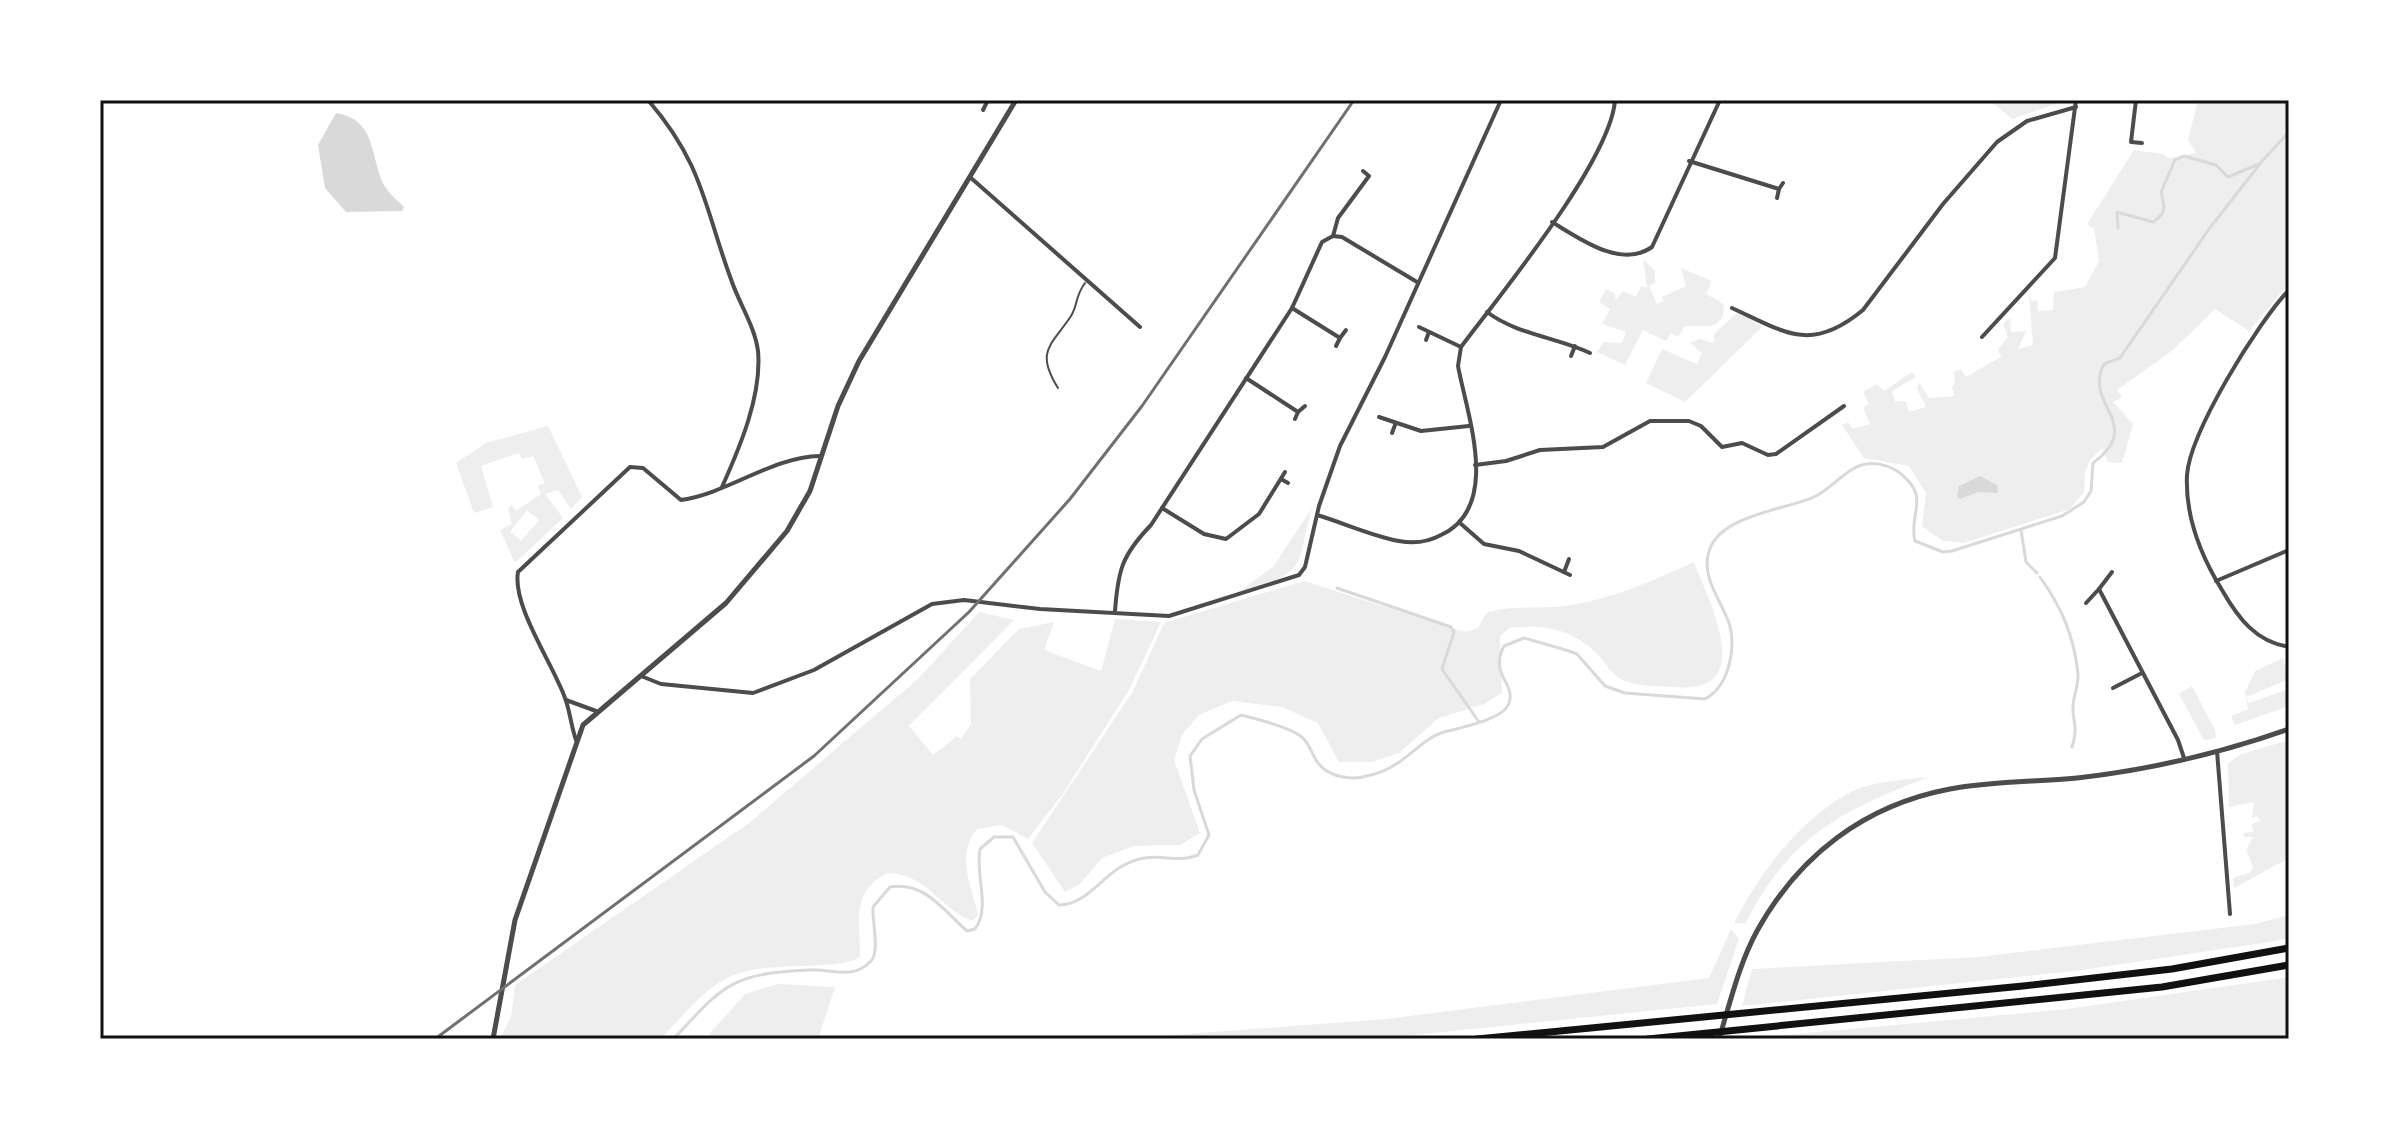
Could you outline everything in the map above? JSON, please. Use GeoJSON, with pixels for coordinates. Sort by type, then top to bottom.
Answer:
{"type":"FeatureCollection","features":[{"type":"Feature","properties":{"kind":"highway"},"geometry":{"type":"LineString","coordinates":[[1477,1039],[2023,986],[2172,969],[2289,948]]}},
{"type":"Feature","properties":{"kind":"highway"},"geometry":{"type":"LineString","coordinates":[[1648,1039],[2147,988],[2289,965]]}},
{"type":"Feature","properties":{"kind":"street"},"geometry":{"type":"LineString","coordinates":[[648,100],[685,149],[698,173],[732,282],[758,350],[756,381],[748,417],[721,489]]}},
{"type":"Feature","properties":{"kind":"street"},"geometry":{"type":"LineString","coordinates":[[983,110],[988,100]]}},
{"type":"Feature","properties":{"kind":"street"},"geometry":{"type":"LineString","coordinates":[[493,1039],[498,1027],[515,920],[576,740],[596,711],[726,603],[759,568],[787,531],[810,491],[820,456],[859,361],[1016,100]]}},
{"type":"Feature","properties":{"kind":"street"},"geometry":{"type":"LineString","coordinates":[[641,676],[661,684],[753,693],[814,670],[932,604],[964,600],[1040,609],[1169,616],[1291,579],[1305,567],[1317,515],[1340,446],[1385,357],[1501,100]]}},
{"type":"Feature","properties":{"kind":"street"},"geometry":{"type":"LineString","coordinates":[[1317,515],[1398,541],[1415,543],[1432,540],[1460,523],[1476,487],[1458,366],[1461,347],[1582,179],[1603,140],[1615,100]]}},
{"type":"Feature","properties":{"kind":"street"},"geometry":{"type":"LineString","coordinates":[[1552,222],[1621,255],[1645,252],[1659,234],[1689,161],[1720,100]]}},
{"type":"Feature","properties":{"kind":"street"},"geometry":{"type":"LineString","coordinates":[[1982,337],[2052,262],[2058,249],[2076,100]]}},
{"type":"Feature","properties":{"kind":"street"},"geometry":{"type":"LineString","coordinates":[[2136,100],[2131,142],[2142,143]]}},
{"type":"Feature","properties":{"kind":"street"},"geometry":{"type":"LineString","coordinates":[[1732,308],[1800,338],[1831,332],[1863,310],[1943,204],[1997,142],[2027,121],[2076,107]]}},
{"type":"Feature","properties":{"kind":"street"},"geometry":{"type":"LineString","coordinates":[[1689,161],[1779,189]]}},
{"type":"Feature","properties":{"kind":"street"},"geometry":{"type":"LineString","coordinates":[[1363,171],[1376,179]]}},
{"type":"Feature","properties":{"kind":"street"},"geometry":{"type":"LineString","coordinates":[[1333,236],[1338,218],[1369,176]]}},
{"type":"Feature","properties":{"kind":"street"},"geometry":{"type":"LineString","coordinates":[[971,178],[1140,327]]}},
{"type":"Feature","properties":{"kind":"street"},"geometry":{"type":"LineString","coordinates":[[1777,198],[1783,183]]}},
{"type":"Feature","properties":{"kind":"street"},"geometry":{"type":"LineString","coordinates":[[1115,611],[1123,561],[1162,508],[1292,308],[1322,242],[1333,236],[1342,237],[1417,282]]}},
{"type":"Feature","properties":{"kind":"street"},"geometry":{"type":"LineString","coordinates":[[2289,290],[2257,328],[2242,352],[2188,468],[2191,517],[2203,556],[2216,581],[2243,622],[2267,641],[2289,647]]}},
{"type":"Feature","properties":{"kind":"street"},"geometry":{"type":"LineString","coordinates":[[1292,308],[1340,338]]}},
{"type":"Feature","properties":{"kind":"street"},"geometry":{"type":"LineString","coordinates":[[1487,312],[1527,334],[1563,340],[1590,353]]}},
{"type":"Feature","properties":{"kind":"street"},"geometry":{"type":"LineString","coordinates":[[1419,327],[1461,347]]}},
{"type":"Feature","properties":{"kind":"street"},"geometry":{"type":"LineString","coordinates":[[1336,346],[1346,330]]}},
{"type":"Feature","properties":{"kind":"street"},"geometry":{"type":"LineString","coordinates":[[1426,340],[1429,332]]}},
{"type":"Feature","properties":{"kind":"street"},"geometry":{"type":"LineString","coordinates":[[1571,356],[1575,346]]}},
{"type":"Feature","properties":{"kind":"street"},"geometry":{"type":"LineString","coordinates":[[1246,378],[1298,412]]}},
{"type":"Feature","properties":{"kind":"street"},"geometry":{"type":"LineString","coordinates":[[1295,419],[1305,406]]}},
{"type":"Feature","properties":{"kind":"street"},"geometry":{"type":"LineString","coordinates":[[1475,465],[1506,461],[1540,450],[1603,447],[1650,421],[1689,421],[1701,426],[1722,447],[1742,443],[1768,455],[1776,454],[1844,406]]}},
{"type":"Feature","properties":{"kind":"street"},"geometry":{"type":"LineString","coordinates":[[1379,417],[1395,425],[1421,431],[1469,426]]}},
{"type":"Feature","properties":{"kind":"street"},"geometry":{"type":"LineString","coordinates":[[1392,433],[1395,425]]}},
{"type":"Feature","properties":{"kind":"street"},"geometry":{"type":"LineString","coordinates":[[576,740],[566,700],[522,603],[516,582],[518,572],[630,467],[643,468],[681,500],[703,497],[780,465],[820,456]]}},
{"type":"Feature","properties":{"kind":"street"},"geometry":{"type":"LineString","coordinates":[[1162,508],[1204,534],[1226,539],[1259,514],[1285,472]]}},
{"type":"Feature","properties":{"kind":"street"},"geometry":{"type":"LineString","coordinates":[[1281,479],[1288,483]]}},
{"type":"Feature","properties":{"kind":"street"},"geometry":{"type":"LineString","coordinates":[[1460,523],[1484,544],[1519,551],[1567,573],[1569,559]]}},
{"type":"Feature","properties":{"kind":"street"},"geometry":{"type":"LineString","coordinates":[[2216,581],[2289,550]]}},
{"type":"Feature","properties":{"kind":"street"},"geometry":{"type":"LineString","coordinates":[[2086,603],[2112,572]]}},
{"type":"Feature","properties":{"kind":"street"},"geometry":{"type":"LineString","coordinates":[[2099,589],[2178,740],[2184,758]]}},
{"type":"Feature","properties":{"kind":"street"},"geometry":{"type":"LineString","coordinates":[[2113,688],[2142,673]]}},
{"type":"Feature","properties":{"kind":"street"},"geometry":{"type":"LineString","coordinates":[[566,700],[596,711]]}},
{"type":"Feature","properties":{"kind":"street"},"geometry":{"type":"LineString","coordinates":[[1719,1039],[1755,934],[1789,882],[1812,857],[1851,826],[1876,813],[1952,789],[2079,777],[2217,751],[2289,729]]}},
{"type":"Feature","properties":{"kind":"street"},"geometry":{"type":"LineString","coordinates":[[2217,751],[2230,914]]}},
{"type":"Feature","properties":{"kind":"lane"},"geometry":{"type":"LineString","coordinates":[[1058,388],[1048,368],[1047,349],[1070,318],[1076,295],[1086,282]]}},
{"type":"Feature","properties":{"kind":"shaded area"},"geometry":{"type":"Polygon","coordinates":[[[1989,100],[2067,100],[2012,119],[1989,100]]]}},
{"type":"Feature","properties":{"kind":"shaded area"},"geometry":{"type":"Polygon","coordinates":[[[2198,100],[2289,100],[2289,283],[2249,331],[2215,309],[2173,350],[2117,390],[2122,397],[2113,402],[2133,424],[2122,463],[2108,462],[2102,448],[2090,460],[2085,472],[2084,492],[2070,509],[1964,543],[1943,541],[1922,526],[1926,493],[1909,466],[1864,458],[1842,425],[1848,422],[1853,429],[1870,424],[1863,408],[1869,404],[1863,392],[1877,384],[1884,391],[1912,372],[1916,377],[1892,391],[1895,402],[1906,401],[1909,412],[1926,407],[1917,389],[1919,382],[1929,398],[1954,396],[1954,372],[1961,369],[1966,377],[2001,357],[1998,349],[2008,337],[2003,324],[2010,318],[2011,332],[2026,331],[2018,349],[2033,345],[2029,295],[2032,301],[2037,300],[2038,311],[2053,310],[2054,292],[2085,287],[2099,261],[2094,229],[2087,224],[2134,150],[2163,154],[2168,158],[2196,153],[2188,140],[2198,100]]]}},
{"type":"Feature","properties":{"kind":"shaded area"},"geometry":{"type":"Polygon","coordinates":[[[336,113],[349,117],[365,131],[383,183],[404,207],[402,211],[346,212],[325,188],[318,145],[336,113]]]}},
{"type":"Feature","properties":{"kind":"shaded area"},"geometry":{"type":"Polygon","coordinates":[[[1643,259],[1655,271],[1655,283],[1649,286],[1657,304],[1664,301],[1662,297],[1686,286],[1681,268],[1712,281],[1706,294],[1724,304],[1723,313],[1721,320],[1712,326],[1685,326],[1678,337],[1671,333],[1666,341],[1643,330],[1625,365],[1597,352],[1604,342],[1622,343],[1626,332],[1602,324],[1610,309],[1599,302],[1606,289],[1614,293],[1616,300],[1623,291],[1636,297],[1641,286],[1647,288],[1643,259]]]}},
{"type":"Feature","properties":{"kind":"shaded area"},"geometry":{"type":"Polygon","coordinates":[[[1738,312],[1762,327],[1685,402],[1646,383],[1662,349],[1697,364],[1702,353],[1690,343],[1700,339],[1714,343],[1714,334],[1738,312]]]}},
{"type":"Feature","properties":{"kind":"shaded area"},"geometry":{"type":"Polygon","coordinates":[[[548,426],[582,497],[571,509],[558,490],[545,494],[563,518],[515,563],[500,530],[512,524],[508,508],[512,505],[516,511],[541,494],[538,486],[545,483],[533,456],[522,459],[519,453],[481,466],[493,507],[474,513],[456,463],[486,443],[548,426]],[[527,510],[510,532],[513,534],[517,530],[514,535],[521,541],[539,520],[527,510]]]}},
{"type":"Feature","properties":{"kind":"shaded area"},"geometry":{"type":"Polygon","coordinates":[[[1980,476],[1997,485],[1998,493],[1978,492],[1960,499],[1957,496],[1959,486],[1980,476]]]}},
{"type":"Feature","properties":{"kind":"shaded area"},"geometry":{"type":"Polygon","coordinates":[[[1312,508],[1303,546],[1294,567],[1276,580],[1238,592],[1273,567],[1312,508]]]}},
{"type":"Feature","properties":{"kind":"shaded area"},"geometry":{"type":"Polygon","coordinates":[[[1694,562],[1722,643],[1722,662],[1715,676],[1700,685],[1675,687],[1631,683],[1617,676],[1589,647],[1569,634],[1546,628],[1509,628],[1500,636],[1502,693],[1484,704],[1439,718],[1399,753],[1372,762],[1339,762],[1318,723],[1282,707],[1232,701],[1199,715],[1182,735],[1174,760],[1200,833],[1180,845],[1134,846],[1102,858],[1080,884],[1065,892],[1032,843],[1133,691],[1164,623],[1304,581],[1465,632],[1478,628],[1486,613],[1588,602],[1634,588],[1694,562]]]}},
{"type":"Feature","properties":{"kind":"shaded area"},"geometry":{"type":"Polygon","coordinates":[[[979,612],[1014,620],[909,726],[933,755],[957,736],[961,739],[971,724],[970,679],[1019,629],[1054,622],[1044,650],[1101,671],[1115,619],[1161,622],[1129,690],[1062,795],[1028,839],[1002,825],[977,829],[970,839],[967,871],[978,915],[972,921],[912,879],[887,873],[875,881],[862,899],[860,957],[833,964],[758,969],[725,979],[699,999],[660,1039],[500,1039],[511,1017],[515,985],[749,823],[919,678],[979,612]]]}},
{"type":"Feature","properties":{"kind":"shaded area"},"geometry":{"type":"Polygon","coordinates":[[[2283,658],[2289,679],[2246,697],[2249,703],[2289,689],[2289,706],[2235,725],[2231,716],[2248,709],[2245,692],[2255,671],[2283,658]]]}},
{"type":"Feature","properties":{"kind":"shaded area"},"geometry":{"type":"Polygon","coordinates":[[[2192,686],[2215,730],[2216,738],[2204,740],[2179,694],[2192,686]]]}},
{"type":"Feature","properties":{"kind":"shaded area"},"geometry":{"type":"Polygon","coordinates":[[[2289,740],[2289,858],[2234,888],[2233,878],[2251,872],[2253,867],[2246,850],[2253,837],[2244,837],[2244,833],[2253,832],[2252,824],[2260,821],[2258,816],[2252,818],[2254,802],[2229,807],[2228,764],[2239,755],[2289,740]]]}},
{"type":"Feature","properties":{"kind":"shaded area"},"geometry":{"type":"Polygon","coordinates":[[[1929,777],[1869,802],[1820,830],[1780,869],[1745,924],[1734,923],[1756,885],[1782,850],[1830,805],[1868,786],[1929,777]]]}},
{"type":"Feature","properties":{"kind":"shaded area"},"geometry":{"type":"Polygon","coordinates":[[[2289,915],[2289,938],[2263,943],[2075,971],[1742,1006],[1752,969],[1978,957],[2255,924],[2289,915]]]}},
{"type":"Feature","properties":{"kind":"shaded area"},"geometry":{"type":"Polygon","coordinates":[[[1731,929],[1739,939],[1717,1004],[1374,1039],[1120,1039],[1386,1019],[1709,978],[1731,929]]]}},
{"type":"Feature","properties":{"kind":"shaded area"},"geometry":{"type":"Polygon","coordinates":[[[2289,977],[2289,1039],[1744,1039],[2067,1009],[2289,977]]]}},
{"type":"Feature","properties":{"kind":"shaded area"},"geometry":{"type":"Polygon","coordinates":[[[778,984],[835,987],[818,1039],[705,1039],[745,994],[778,984]]]}},
{"type":"Feature","properties":{"kind":"waterway"},"geometry":{"type":"LineString","coordinates":[[2264,159],[2289,132]]}},
{"type":"Feature","properties":{"kind":"waterway"},"geometry":{"type":"LineString","coordinates":[[2118,228],[2117,212],[2153,222],[2161,216],[2164,206],[2161,192],[2175,160],[2184,156],[2216,165],[2228,177],[2259,164]]}},
{"type":"Feature","properties":{"kind":"waterway"},"geometry":{"type":"LineString","coordinates":[[673,1039],[720,993],[747,979],[794,971],[850,972],[864,967],[874,957],[875,951],[873,907],[890,887],[902,886],[924,893],[967,931],[975,929],[982,911],[980,849],[994,837],[1013,837],[1045,892],[1059,905],[1078,900],[1117,869],[1137,860],[1156,857],[1181,859],[1198,855],[1209,835],[1194,790],[1190,756],[1202,739],[1241,715],[1299,735],[1321,766],[1333,774],[1348,778],[1371,775],[1393,766],[1435,736],[1481,722],[1506,709],[1510,696],[1501,672],[1500,656],[1504,646],[1524,638],[1577,654],[1605,686],[1625,693],[1705,699],[1714,693],[1726,674],[1732,639],[1708,572],[1708,555],[1714,541],[1724,530],[1738,522],[1816,496],[1861,465],[1885,466],[1898,471],[1910,483],[1917,499],[1915,541],[1943,552],[2062,516],[2084,502],[2091,491],[2093,463],[2108,449],[2114,437],[2114,425],[2100,391],[2099,378],[2104,364],[2120,358],[2209,229],[2263,160]]}},
{"type":"Feature","properties":{"kind":"waterway"},"geometry":{"type":"LineString","coordinates":[[2021,530],[2026,562],[2037,573]]}},
{"type":"Feature","properties":{"kind":"waterway"},"geometry":{"type":"LineString","coordinates":[[2040,577],[2066,623],[2076,660],[2078,678],[2073,705],[2075,729],[2072,747]]}},
{"type":"Feature","properties":{"kind":"waterway"},"geometry":{"type":"LineString","coordinates":[[1337,588],[1451,627],[1454,632],[1442,669],[1479,722]]}},
{"type":"Feature","properties":{"kind":"railway"},"geometry":{"type":"LineString","coordinates":[[435,1039],[814,756],[969,612],[1070,499],[1142,406],[1354,100]]}}]}
